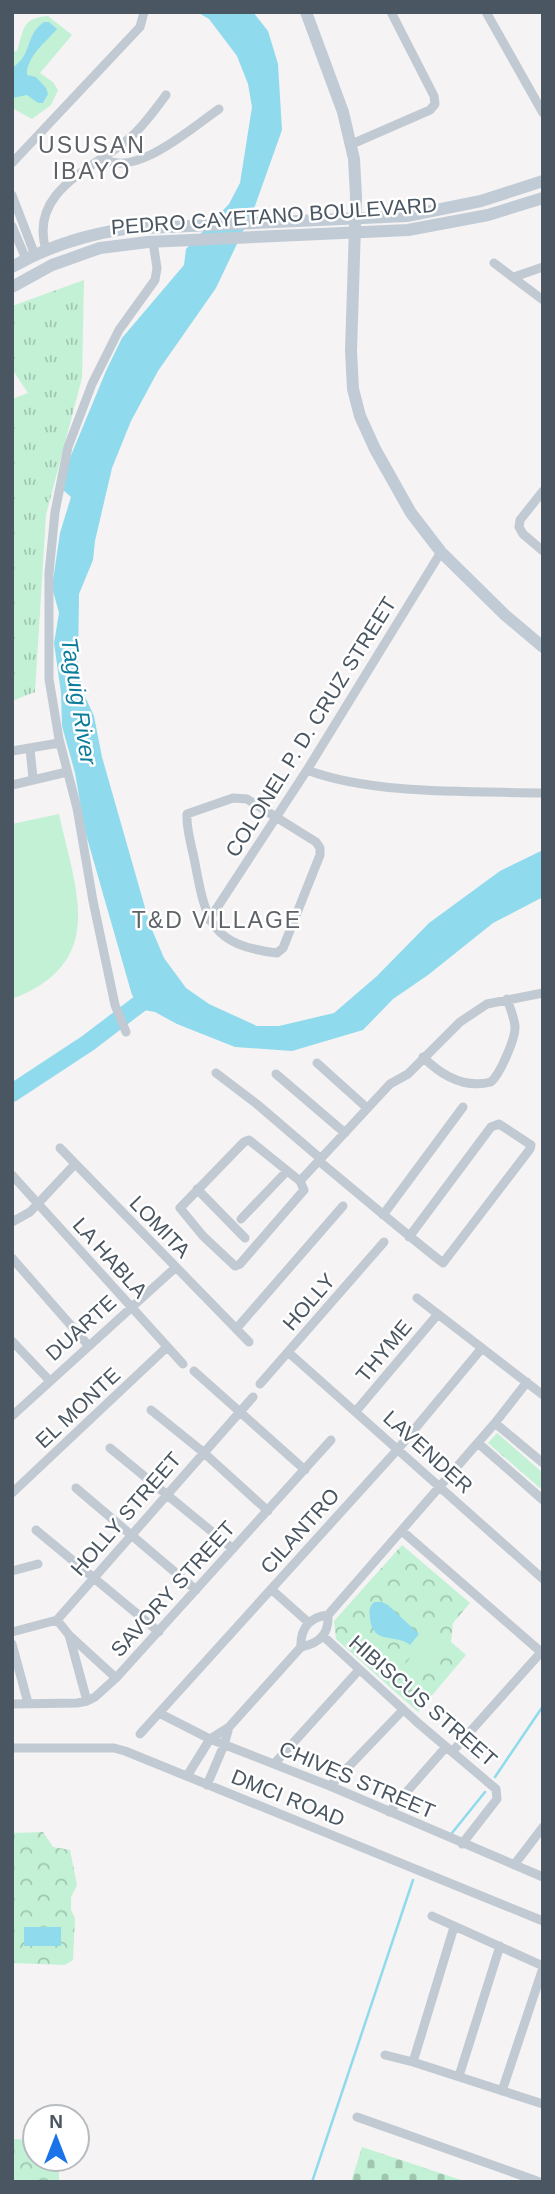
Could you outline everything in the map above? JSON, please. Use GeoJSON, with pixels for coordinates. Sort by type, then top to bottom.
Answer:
{"type":"FeatureCollection","features":[{"type":"Feature","properties":{"kind":"main road"},"geometry":{"type":"LineString","coordinates":[[306,12],[336,89],[352,144],[355,225],[351,351],[356,402],[375,449],[411,513],[441,552],[505,615],[543,647]]}},
{"type":"Feature","properties":{"kind":"main road","name":"PEDRO CAYETANO BOULEVARD"},"geometry":{"type":"LineString","coordinates":[[355,225],[481,201],[543,181]]}},
{"type":"Feature","properties":{"kind":"main road","name":"PEDRO CAYETANO BOULEVARD"},"geometry":{"type":"LineString","coordinates":[[12,286],[73,256],[100,248],[263,231],[355,225],[434,226],[488,215],[543,198]]}},
{"type":"Feature","properties":{"kind":"main road","name":"PEDRO CAYETANO BOULEVARD"},"geometry":{"type":"LineString","coordinates":[[12,267],[36,255],[97,233],[169,228],[263,231]]}},
{"type":"Feature","properties":{"kind":"street"},"geometry":{"type":"LineString","coordinates":[[13,163],[140,27],[144,12]]}},
{"type":"Feature","properties":{"kind":"street"},"geometry":{"type":"LineString","coordinates":[[352,144],[430,110],[435,104],[434,96],[391,12]]}},
{"type":"Feature","properties":{"kind":"street"},"geometry":{"type":"LineString","coordinates":[[486,12],[543,113]]}},
{"type":"Feature","properties":{"kind":"street"},"geometry":{"type":"LineString","coordinates":[[36,255],[50,202],[69,182],[103,158],[150,118],[166,95]]}},
{"type":"Feature","properties":{"kind":"street"},"geometry":{"type":"LineString","coordinates":[[103,158],[116,162],[145,159],[219,109]]}},
{"type":"Feature","properties":{"kind":"street"},"geometry":{"type":"LineString","coordinates":[[12,195],[36,255]]}},
{"type":"Feature","properties":{"kind":"street"},"geometry":{"type":"LineString","coordinates":[[23,222],[12,226],[36,255]]}},
{"type":"Feature","properties":{"kind":"street"},"geometry":{"type":"LineString","coordinates":[[124,1028],[115,1005],[49,679],[49,573],[55,512],[68,447],[92,384],[119,330],[155,279],[153,242]]}},
{"type":"Feature","properties":{"kind":"street"},"geometry":{"type":"LineString","coordinates":[[494,263],[543,300]]}},
{"type":"Feature","properties":{"kind":"street"},"geometry":{"type":"LineString","coordinates":[[514,277],[543,267]]}},
{"type":"Feature","properties":{"kind":"street"},"geometry":{"type":"LineString","coordinates":[[543,491],[520,520],[519,527],[523,534],[543,551]]}},
{"type":"Feature","properties":{"kind":"street","name":"COLONEL P. D. CRUZ STREET"},"geometry":{"type":"LineString","coordinates":[[209,920],[307,770],[441,552]]}},
{"type":"Feature","properties":{"kind":"street"},"geometry":{"type":"LineString","coordinates":[[12,751],[60,743]]}},
{"type":"Feature","properties":{"kind":"street"},"geometry":{"type":"LineString","coordinates":[[30,749],[33,778]]}},
{"type":"Feature","properties":{"kind":"street"},"geometry":{"type":"LineString","coordinates":[[307,770],[330,779],[373,785],[543,793]]}},
{"type":"Feature","properties":{"kind":"street"},"geometry":{"type":"LineString","coordinates":[[12,785],[67,772]]}},
{"type":"Feature","properties":{"kind":"street"},"geometry":{"type":"LineString","coordinates":[[240,798],[247,799],[276,817],[316,842],[320,848],[320,855],[283,948],[277,953],[244,946],[224,938],[209,920],[201,895],[187,814],[240,798]]}},
{"type":"Feature","properties":{"kind":"street"},"geometry":{"type":"LineString","coordinates":[[300,1181],[390,1084],[408,1074],[460,1021],[487,1004],[543,993]]}},
{"type":"Feature","properties":{"kind":"street"},"geometry":{"type":"LineString","coordinates":[[423,1057],[440,1073],[451,1078],[476,1084],[491,1082],[515,1034],[515,1023],[507,999]]}},
{"type":"Feature","properties":{"kind":"street"},"geometry":{"type":"LineString","coordinates":[[317,1063],[367,1108]]}},
{"type":"Feature","properties":{"kind":"street"},"geometry":{"type":"LineString","coordinates":[[216,1073],[254,1101],[383,1215],[443,1264],[530,1149],[528,1142],[499,1124],[491,1127],[410,1237]]}},
{"type":"Feature","properties":{"kind":"street"},"geometry":{"type":"LineString","coordinates":[[276,1074],[345,1133]]}},
{"type":"Feature","properties":{"kind":"street"},"geometry":{"type":"LineString","coordinates":[[383,1215],[463,1107]]}},
{"type":"Feature","properties":{"kind":"street"},"geometry":{"type":"LineString","coordinates":[[247,1141],[253,1142],[287,1171],[300,1181],[303,1193],[240,1264],[235,1266],[180,1212],[181,1205],[247,1141]]}},
{"type":"Feature","properties":{"kind":"street","name":"LOMITA"},"geometry":{"type":"LineString","coordinates":[[60,1148],[250,1342]]}},
{"type":"Feature","properties":{"kind":"street"},"geometry":{"type":"LineString","coordinates":[[12,1222],[30,1212],[75,1164]]}},
{"type":"Feature","properties":{"kind":"street"},"geometry":{"type":"LineString","coordinates":[[241,1219],[287,1171]]}},
{"type":"Feature","properties":{"kind":"street","name":"LA HABLA"},"geometry":{"type":"LineString","coordinates":[[12,1175],[183,1364]]}},
{"type":"Feature","properties":{"kind":"street"},"geometry":{"type":"LineString","coordinates":[[197,1189],[245,1238]]}},
{"type":"Feature","properties":{"kind":"street"},"geometry":{"type":"LineString","coordinates":[[236,1329],[343,1206]]}},
{"type":"Feature","properties":{"kind":"street","name":"HOLLY"},"geometry":{"type":"LineString","coordinates":[[260,1384],[384,1242]]}},
{"type":"Feature","properties":{"kind":"street"},"geometry":{"type":"LineString","coordinates":[[12,1258],[88,1345]]}},
{"type":"Feature","properties":{"kind":"street","name":"DUARTE"},"geometry":{"type":"LineString","coordinates":[[12,1416],[175,1268]]}},
{"type":"Feature","properties":{"kind":"street"},"geometry":{"type":"LineString","coordinates":[[417,1298],[543,1395]]}},
{"type":"Feature","properties":{"kind":"street","name":"THYME"},"geometry":{"type":"LineString","coordinates":[[356,1411],[438,1314]]}},
{"type":"Feature","properties":{"kind":"street"},"geometry":{"type":"LineString","coordinates":[[13,1342],[49,1380]]}},
{"type":"Feature","properties":{"kind":"street","name":"EL MONTE"},"geometry":{"type":"LineString","coordinates":[[12,1493],[167,1347]]}},
{"type":"Feature","properties":{"kind":"street","name":"CILANTRO"},"geometry":{"type":"LineString","coordinates":[[140,1734],[398,1449],[482,1348]]}},
{"type":"Feature","properties":{"kind":"street","name":"LAVENDER"},"geometry":{"type":"LineString","coordinates":[[288,1352],[542,1576]]}},
{"type":"Feature","properties":{"kind":"street"},"geometry":{"type":"LineString","coordinates":[[194,1371],[304,1470]]}},
{"type":"Feature","properties":{"kind":"street"},"geometry":{"type":"LineString","coordinates":[[187,1776],[210,1739],[229,1727],[301,1647],[315,1643],[323,1636],[327,1631],[328,1615],[478,1443],[527,1382]]}},
{"type":"Feature","properties":{"kind":"street","name":"HOLLY STREET"},"geometry":{"type":"LineString","coordinates":[[57,1620],[253,1396]]}},
{"type":"Feature","properties":{"kind":"street"},"geometry":{"type":"LineString","coordinates":[[151,1410],[204,1452],[268,1511]]}},
{"type":"Feature","properties":{"kind":"street"},"geometry":{"type":"LineString","coordinates":[[495,1423],[543,1463]]}},
{"type":"Feature","properties":{"kind":"street","name":"SAVORY STREET"},"geometry":{"type":"LineString","coordinates":[[88,1701],[96,1698],[159,1632],[331,1440]]}},
{"type":"Feature","properties":{"kind":"street"},"geometry":{"type":"LineString","coordinates":[[478,1443],[542,1498]]}},
{"type":"Feature","properties":{"kind":"street"},"geometry":{"type":"LineString","coordinates":[[110,1448],[233,1549]]}},
{"type":"Feature","properties":{"kind":"street"},"geometry":{"type":"LineString","coordinates":[[76,1488],[196,1590]]}},
{"type":"Feature","properties":{"kind":"street"},"geometry":{"type":"LineString","coordinates":[[36,1530],[159,1632]]}},
{"type":"Feature","properties":{"kind":"street"},"geometry":{"type":"LineString","coordinates":[[389,1812],[542,1651],[402,1531]]}},
{"type":"Feature","properties":{"kind":"street"},"geometry":{"type":"LineString","coordinates":[[13,1567],[38,1564]]}},
{"type":"Feature","properties":{"kind":"street"},"geometry":{"type":"LineString","coordinates":[[271,1589],[308,1622]]}},
{"type":"Feature","properties":{"kind":"street"},"geometry":{"type":"LineString","coordinates":[[301,1647],[302,1634],[308,1622],[328,1615]]}},
{"type":"Feature","properties":{"kind":"street"},"geometry":{"type":"LineString","coordinates":[[12,1632],[57,1620],[69,1635],[116,1678]]}},
{"type":"Feature","properties":{"kind":"street"},"geometry":{"type":"LineString","coordinates":[[12,1704],[88,1701],[69,1635]]}},
{"type":"Feature","properties":{"kind":"street","name":"HIBISCUS STREET"},"geometry":{"type":"LineString","coordinates":[[323,1636],[403,1710],[496,1789],[497,1798],[462,1843]]}},
{"type":"Feature","properties":{"kind":"street"},"geometry":{"type":"LineString","coordinates":[[12,1644],[27,1703]]}},
{"type":"Feature","properties":{"kind":"street"},"geometry":{"type":"LineString","coordinates":[[274,1764],[359,1670]]}},
{"type":"Feature","properties":{"kind":"street"},"geometry":{"type":"LineString","coordinates":[[330,1786],[403,1710]]}},
{"type":"Feature","properties":{"kind":"street","name":"CHIVES STREET"},"geometry":{"type":"LineString","coordinates":[[159,1713],[224,1745],[330,1786],[543,1877]]}},
{"type":"Feature","properties":{"kind":"street"},"geometry":{"type":"LineString","coordinates":[[207,1784],[229,1727]]}},
{"type":"Feature","properties":{"kind":"street","name":"DMCI ROAD"},"geometry":{"type":"LineString","coordinates":[[12,1748],[114,1748],[543,1921]]}},
{"type":"Feature","properties":{"kind":"street"},"geometry":{"type":"LineString","coordinates":[[514,1865],[543,1827]]}},
{"type":"Feature","properties":{"kind":"street"},"geometry":{"type":"LineString","coordinates":[[432,1916],[543,1967],[502,2091]]}},
{"type":"Feature","properties":{"kind":"street"},"geometry":{"type":"LineString","coordinates":[[413,2062],[454,1927]]}},
{"type":"Feature","properties":{"kind":"street"},"geometry":{"type":"LineString","coordinates":[[459,2076],[500,1946]]}},
{"type":"Feature","properties":{"kind":"street"},"geometry":{"type":"LineString","coordinates":[[385,2055],[543,2104]]}},
{"type":"Feature","properties":{"kind":"street"},"geometry":{"type":"LineString","coordinates":[[357,2117],[540,2182]]}},
{"type":"Feature","properties":{"kind":"green space"},"geometry":{"type":"Polygon","coordinates":[[[48,16],[72,35],[40,73],[53,82],[58,90],[51,105],[32,119],[12,108],[12,52],[17,51],[28,22],[48,16]]]}},
{"type":"Feature","properties":{"kind":"green space"},"geometry":{"type":"Polygon","coordinates":[[[84,280],[82,378],[46,515],[35,692],[12,701],[12,399],[28,393],[12,369],[12,306],[84,280]]]}},
{"type":"Feature","properties":{"kind":"green space"},"geometry":{"type":"Polygon","coordinates":[[[59,814],[77,897],[78,922],[74,945],[62,965],[42,984],[12,999],[12,824],[59,814]]]}},
{"type":"Feature","properties":{"kind":"green space"},"geometry":{"type":"Polygon","coordinates":[[[497,1433],[543,1473],[543,1485],[540,1488],[488,1443],[497,1433]]]}},
{"type":"Feature","properties":{"kind":"green space"},"geometry":{"type":"Polygon","coordinates":[[[402,1545],[470,1603],[453,1623],[451,1642],[466,1655],[418,1712],[336,1639],[334,1621],[402,1545]]]}},
{"type":"Feature","properties":{"kind":"green space"},"geometry":{"type":"Polygon","coordinates":[[[430,1637],[445,1651],[420,1679],[404,1665],[430,1637]]]}},
{"type":"Feature","properties":{"kind":"green space"},"geometry":{"type":"Polygon","coordinates":[[[43,1832],[53,1847],[70,1850],[77,1885],[71,1897],[71,1910],[75,1918],[73,1960],[65,1965],[12,1963],[12,1833],[43,1832]]]}},
{"type":"Feature","properties":{"kind":"green space"},"geometry":{"type":"Polygon","coordinates":[[[12,2139],[21,2139],[21,2173],[59,2173],[59,2182],[12,2182],[12,2139]]]}},
{"type":"Feature","properties":{"kind":"green space"},"geometry":{"type":"Polygon","coordinates":[[[362,2147],[467,2182],[351,2182],[362,2147]]]}},
{"type":"Feature","properties":{"kind":"water","name":"Taguig River"},"geometry":{"type":"Polygon","coordinates":[[[197,12],[253,12],[268,31],[278,64],[282,130],[255,206],[216,288],[158,371],[131,421],[112,468],[93,560],[79,594],[78,668],[83,692],[94,716],[102,757],[150,925],[164,958],[186,988],[209,1004],[257,1026],[279,1026],[334,1013],[377,976],[429,923],[500,871],[543,850],[543,897],[493,923],[393,999],[363,1030],[292,1051],[235,1047],[177,1024],[155,1012],[144,1010],[132,995],[85,831],[75,773],[62,726],[61,693],[54,643],[59,613],[52,587],[60,533],[71,497],[63,490],[67,465],[122,338],[184,265],[186,249],[229,204],[240,183],[252,107],[248,84],[237,56],[209,19],[197,12]]]}},
{"type":"Feature","properties":{"kind":"water"},"geometry":{"type":"Polygon","coordinates":[[[44,22],[49,22],[57,29],[33,56],[27,75],[36,77],[48,94],[43,103],[38,103],[27,95],[12,98],[12,68],[19,63],[34,33],[44,22]]]}},
{"type":"Feature","properties":{"kind":"water"},"geometry":{"type":"Polygon","coordinates":[[[374,1602],[388,1605],[419,1634],[410,1645],[375,1632],[370,1613],[374,1602]]]}},
{"type":"Feature","properties":{"kind":"water"},"geometry":{"type":"Polygon","coordinates":[[[24,1927],[61,1927],[61,1946],[24,1946],[24,1927]]]}},
{"type":"Feature","properties":{"kind":"waterway"},"geometry":{"type":"LineString","coordinates":[[12,1093],[88,1043],[159,989]]}},
{"type":"Feature","properties":{"kind":"waterway"},"geometry":{"type":"LineString","coordinates":[[495,1777],[543,1706]]}},
{"type":"Feature","properties":{"kind":"waterway"},"geometry":{"type":"LineString","coordinates":[[452,1833],[485,1792]]}},
{"type":"Feature","properties":{"kind":"waterway"},"geometry":{"type":"LineString","coordinates":[[312,2182],[413,1880]]}},
{"type":"Feature","properties":{"kind":"district","name":"USUSAN IBAYO"},"geometry":{"type":"Point","coordinates":[92,158]}},
{"type":"Feature","properties":{"kind":"district","name":"T&D VILLAGE"},"geometry":{"type":"Point","coordinates":[217,920]}}]}
